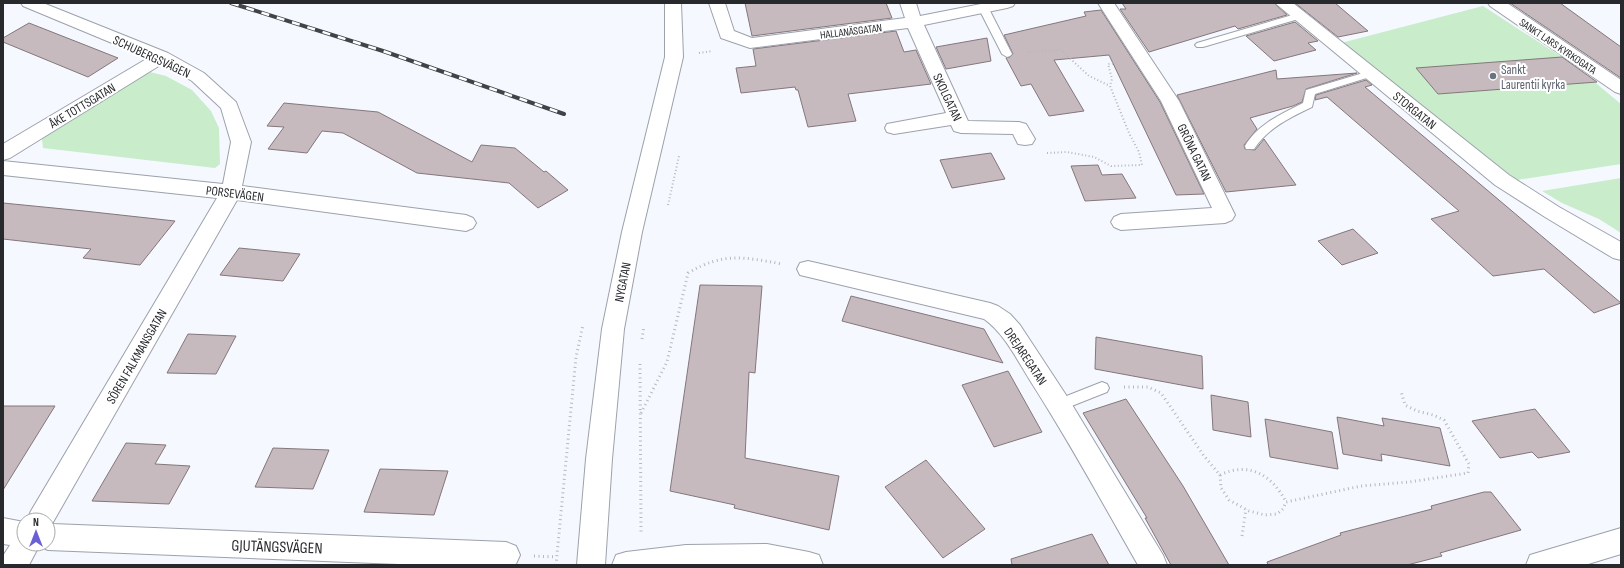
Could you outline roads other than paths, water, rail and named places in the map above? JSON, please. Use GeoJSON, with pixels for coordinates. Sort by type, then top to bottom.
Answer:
{"type":"FeatureCollection","features":[{"type":"Feature","properties":{"kind":"street","name":"SCHUBERGSVÄGEN"},"geometry":{"type":"LineString","coordinates":[[29,3],[162,57],[198,77],[229,106],[241,142],[232,192]]}},
{"type":"Feature","properties":{"kind":"street","name":"NYGATAN"},"geometry":{"type":"LineString","coordinates":[[591,565],[598,459],[613,329],[632,232],[674,57],[673,3]]}},
{"type":"Feature","properties":{"kind":"street","name":"HALLANÄSGATAN"},"geometry":{"type":"LineString","coordinates":[[717,3],[727,34],[750,44],[914,22],[984,9],[1007,3]]}},
{"type":"Feature","properties":{"kind":"street","name":"SKOLGATAN"},"geometry":{"type":"LineString","coordinates":[[908,3],[914,22],[956,118],[961,126],[1018,128],[1025,139]]}},
{"type":"Feature","properties":{"kind":"street","name":"GRÖNA GATAN"},"geometry":{"type":"LineString","coordinates":[[1106,3],[1170,101],[1225,215],[1122,222]]}},
{"type":"Feature","properties":{"kind":"street","name":"STORGATAN"},"geometry":{"type":"LineString","coordinates":[[1283,3],[1502,180],[1552,212],[1621,252]]}},
{"type":"Feature","properties":{"kind":"street","name":"SANKT LARS KYRKOGATA"},"geometry":{"type":"LineString","coordinates":[[1496,3],[1621,88]]}},
{"type":"Feature","properties":{"kind":"street","name":"ÅKE TOTTSGATAN"},"geometry":{"type":"LineString","coordinates":[[3,153],[162,57]]}},
{"type":"Feature","properties":{"kind":"street"},"geometry":{"type":"LineString","coordinates":[[894,128],[956,118]]}},
{"type":"Feature","properties":{"kind":"street","name":"PORSEVÄGEN"},"geometry":{"type":"LineString","coordinates":[[3,168],[232,192],[466,223]]}},
{"type":"Feature","properties":{"kind":"street","name":"SÖREN FALKMANSGATAN"},"geometry":{"type":"LineString","coordinates":[[45,512],[232,192]]}},
{"type":"Feature","properties":{"kind":"street","name":"DREJAREGATAN"},"geometry":{"type":"LineString","coordinates":[[808,269],[990,312],[1002,320],[1012,332],[1059,405],[1153,565]]}},
{"type":"Feature","properties":{"kind":"street"},"geometry":{"type":"LineString","coordinates":[[3,532],[16,534]]}},
{"type":"Feature","properties":{"kind":"street","name":"GJUTÄNGSVÄGEN"},"geometry":{"type":"LineString","coordinates":[[56,537],[489,558]]}},
{"type":"Feature","properties":{"kind":"street"},"geometry":{"type":"LineString","coordinates":[[1558,562],[1621,541]]}},
{"type":"Feature","properties":{"kind":"street"},"geometry":{"type":"LineString","coordinates":[[13,565],[21,552]]}},
{"type":"Feature","properties":{"kind":"street"},"geometry":{"type":"LineString","coordinates":[[634,564],[686,558],[767,557],[810,565]]}},
{"type":"Feature","properties":{"kind":"lane"},"geometry":{"type":"LineString","coordinates":[[984,9],[1007,54]]}},
{"type":"Feature","properties":{"kind":"lane"},"geometry":{"type":"LineString","coordinates":[[1200,44],[1299,16]]}},
{"type":"Feature","properties":{"kind":"lane"},"geometry":{"type":"LineString","coordinates":[[1250,146],[1255,137],[1272,123],[1308,105],[1310,92],[1370,74]]}},
{"type":"Feature","properties":{"kind":"lane"},"geometry":{"type":"LineString","coordinates":[[1059,405],[1102,388]]}},
{"type":"Feature","properties":{"kind":"railway"},"geometry":{"type":"LineString","coordinates":[[231,3],[383,51],[564,114]]}},
{"type":"Feature","properties":{"kind":"place","name":"Sankt Laurentii kyrka"},"geometry":{"type":"Point","coordinates":[1493,76]}}]}
